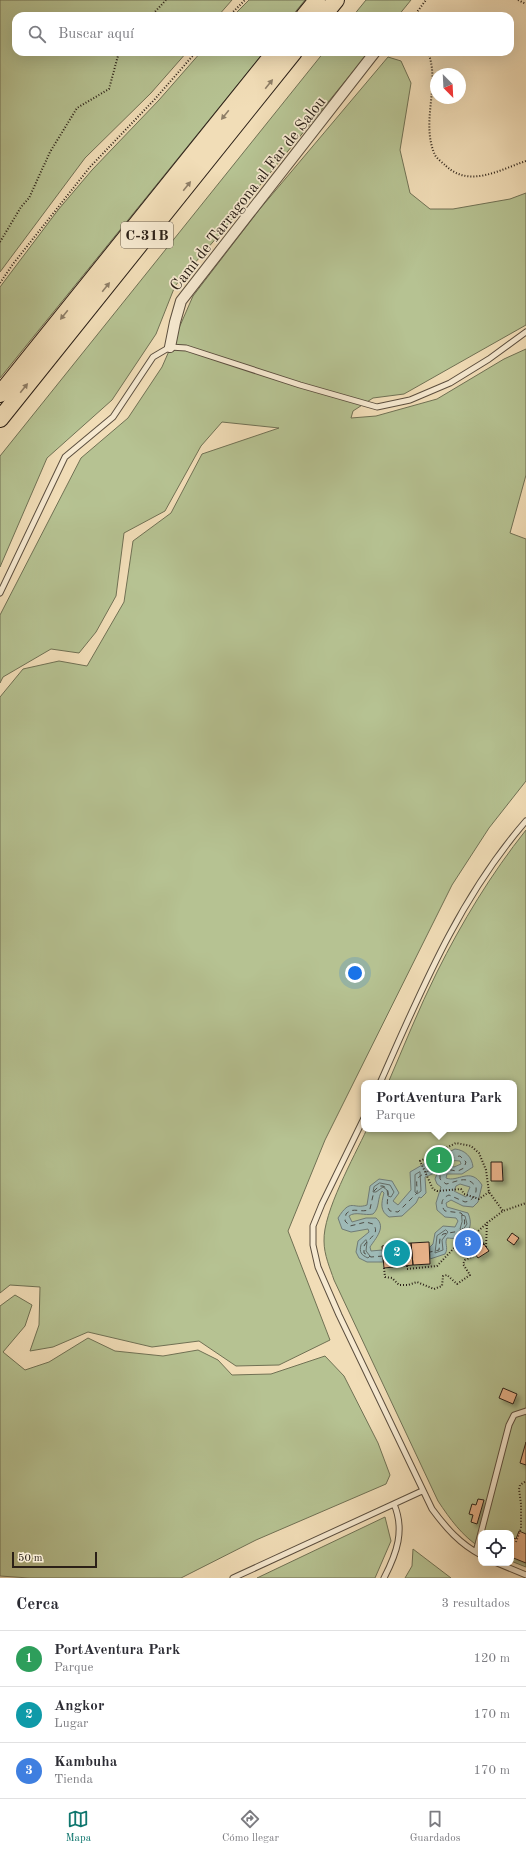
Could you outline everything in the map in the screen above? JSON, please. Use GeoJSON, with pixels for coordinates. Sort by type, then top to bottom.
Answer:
{"type":"FeatureCollection","features":[{"type":"Feature","properties":{"kind":"highway"},"geometry":{"type":"LineString","coordinates":[[307,12],[317,0]]}},
{"type":"Feature","properties":{"kind":"highway"},"geometry":{"type":"LineString","coordinates":[[326,12],[336,0]]}},
{"type":"Feature","properties":{"kind":"highway","name":"C-31B"},"geometry":{"type":"LineString","coordinates":[[0,394],[272,56]]}},
{"type":"Feature","properties":{"kind":"highway","name":"C-31B"},"geometry":{"type":"LineString","coordinates":[[0,419],[291,56]]}},
{"type":"Feature","properties":{"kind":"street","name":"Camí de Tarragona al Far de Salou"},"geometry":{"type":"LineString","coordinates":[[170,347],[181,301],[372,56]]}},
{"type":"Feature","properties":{"kind":"lane"},"geometry":{"type":"LineString","coordinates":[[0,593],[65,457],[113,417],[153,357],[170,347],[186,348],[300,385],[377,407],[410,400],[450,383],[489,359],[526,332]]}},
{"type":"Feature","properties":{"kind":"lane"},"geometry":{"type":"LineString","coordinates":[[381,1080],[424,984],[450,931],[490,868],[526,821]]}},
{"type":"Feature","properties":{"kind":"lane"},"geometry":{"type":"LineString","coordinates":[[361,1124],[313,1226],[313,1245],[318,1267],[339,1315],[422,1491],[432,1509],[446,1528],[458,1540],[478,1553]]}},
{"type":"Feature","properties":{"kind":"lane"},"geometry":{"type":"LineString","coordinates":[[484,1530],[509,1425],[514,1415],[526,1411]]}},
{"type":"Feature","properties":{"kind":"lane"},"geometry":{"type":"LineString","coordinates":[[233,1578],[422,1491]]}},
{"type":"Feature","properties":{"kind":"lane"},"geometry":{"type":"LineString","coordinates":[[384,1578],[392,1562],[400,1538],[394,1504]]}},
{"type":"Feature","properties":{"kind":"lane"},"geometry":{"type":"LineString","coordinates":[[504,1566],[526,1575]]}},
{"type":"Feature","properties":{"kind":"path"},"geometry":{"type":"LineString","coordinates":[[156,12],[166,0]]}},
{"type":"Feature","properties":{"kind":"path"},"geometry":{"type":"LineString","coordinates":[[233,12],[245,0]]}},
{"type":"Feature","properties":{"kind":"path"},"geometry":{"type":"LineString","coordinates":[[417,12],[426,0]]}},
{"type":"Feature","properties":{"kind":"path"},"geometry":{"type":"LineString","coordinates":[[518,0],[526,4]]}},
{"type":"Feature","properties":{"kind":"path"},"geometry":{"type":"LineString","coordinates":[[0,242],[21,206],[29,198],[50,152],[77,108],[109,89],[118,56]]}},
{"type":"Feature","properties":{"kind":"path"},"geometry":{"type":"LineString","coordinates":[[0,283],[13,264],[90,167],[155,99],[193,56]]}},
{"type":"Feature","properties":{"kind":"path"},"geometry":{"type":"LineString","coordinates":[[429,56],[434,78],[430,108],[430,136],[436,156],[455,174],[477,178],[526,161]]}},
{"type":"Feature","properties":{"kind":"path"},"geometry":{"type":"LineString","coordinates":[[489,1192],[479,1200],[464,1194],[461,1189],[437,1191],[433,1189],[420,1161],[456,1143],[471,1146],[479,1153],[486,1170],[489,1192],[503,1211]]}},
{"type":"Feature","properties":{"kind":"path"},"geometry":{"type":"LineString","coordinates":[[476,1233],[503,1211],[526,1203]]}},
{"type":"Feature","properties":{"kind":"path"},"geometry":{"type":"LineString","coordinates":[[486,1247],[487,1223]]}},
{"type":"Feature","properties":{"kind":"path"},"geometry":{"type":"LineString","coordinates":[[407,1266],[407,1269],[437,1266],[456,1246]]}},
{"type":"Feature","properties":{"kind":"path"},"geometry":{"type":"LineString","coordinates":[[384,1268],[385,1277],[392,1278],[399,1284],[408,1285],[417,1282],[434,1289],[442,1286],[443,1276],[451,1276],[457,1284],[470,1275],[463,1264],[465,1260],[476,1255]]}},
{"type":"Feature","properties":{"kind":"path"},"geometry":{"type":"LineString","coordinates":[[516,1542],[521,1528],[521,1504],[519,1490],[520,1485],[526,1481]]}},
{"type":"Feature","properties":{"kind":"green space"},"geometry":{"type":"Polygon","coordinates":[[[0,0],[232,0],[222,12],[12,12],[12,56],[183,56],[151,93],[85,158],[0,272],[0,0]]]}},
{"type":"Feature","properties":{"kind":"green space"},"geometry":{"type":"Polygon","coordinates":[[[249,0],[305,0],[295,12],[237,12],[249,0]]]}},
{"type":"Feature","properties":{"kind":"green space"},"geometry":{"type":"Polygon","coordinates":[[[366,0],[411,0],[401,12],[356,12],[366,0]]]}},
{"type":"Feature","properties":{"kind":"green space"},"geometry":{"type":"Polygon","coordinates":[[[198,56],[261,56],[0,378],[0,287],[58,210],[92,170],[159,100],[198,56]]]}},
{"type":"Feature","properties":{"kind":"green space"},"geometry":{"type":"Polygon","coordinates":[[[321,56],[366,56],[225,228],[175,286],[156,334],[112,400],[47,458],[0,567],[0,456],[321,56]]]}},
{"type":"Feature","properties":{"kind":"green space"},"geometry":{"type":"Polygon","coordinates":[[[388,57],[401,61],[411,83],[400,150],[410,193],[430,209],[453,209],[510,199],[526,193],[526,325],[404,394],[373,398],[353,411],[351,418],[376,416],[437,399],[504,359],[526,349],[526,475],[510,533],[526,539],[526,781],[489,828],[452,885],[325,1140],[288,1231],[330,1340],[279,1365],[236,1366],[199,1341],[152,1347],[88,1332],[53,1347],[30,1351],[39,1325],[40,1287],[10,1285],[0,1293],[0,697],[23,669],[59,661],[87,666],[124,602],[133,541],[171,513],[202,454],[279,428],[222,422],[201,446],[165,511],[124,533],[116,596],[96,632],[79,653],[51,649],[3,677],[0,683],[0,615],[81,458],[128,418],[162,367],[193,296],[259,210],[388,57]]]}},
{"type":"Feature","properties":{"kind":"green space"},"geometry":{"type":"Polygon","coordinates":[[[526,830],[526,1567],[514,1562],[514,1530],[478,1530],[478,1546],[462,1533],[438,1501],[334,1280],[324,1246],[328,1215],[347,1169],[366,1132],[517,1132],[517,1080],[389,1080],[437,972],[478,899],[526,830]]]}},
{"type":"Feature","properties":{"kind":"green space"},"geometry":{"type":"Polygon","coordinates":[[[15,1295],[32,1305],[25,1326],[3,1352],[25,1370],[49,1362],[88,1338],[115,1351],[163,1356],[198,1350],[218,1360],[232,1375],[271,1374],[325,1356],[344,1376],[378,1443],[390,1475],[386,1484],[256,1540],[181,1578],[29,1578],[0,1576],[0,1306],[15,1295]]]}},
{"type":"Feature","properties":{"kind":"green space"},"geometry":{"type":"Polygon","coordinates":[[[385,1517],[391,1541],[375,1578],[257,1578],[385,1517]]]}},
{"type":"Feature","properties":{"kind":"green space"},"geometry":{"type":"Polygon","coordinates":[[[413,1549],[451,1578],[405,1578],[412,1566],[413,1549]]]}},
{"type":"Feature","properties":{"kind":"water"},"geometry":{"type":"Polygon","coordinates":[[[455,1149],[465,1152],[470,1157],[473,1167],[462,1174],[447,1174],[446,1178],[455,1179],[468,1176],[478,1179],[482,1185],[478,1202],[473,1207],[463,1206],[451,1200],[446,1203],[447,1207],[468,1213],[470,1225],[468,1232],[461,1237],[447,1238],[447,1250],[445,1254],[430,1259],[430,1247],[433,1244],[435,1233],[443,1226],[455,1227],[458,1221],[456,1218],[445,1217],[437,1210],[436,1203],[441,1187],[437,1184],[435,1179],[438,1171],[447,1165],[454,1167],[461,1164],[460,1161],[455,1161],[447,1163],[425,1177],[426,1193],[421,1198],[419,1197],[416,1203],[402,1216],[389,1217],[386,1215],[382,1204],[384,1193],[382,1191],[379,1197],[377,1209],[373,1214],[354,1214],[349,1216],[352,1222],[366,1218],[376,1218],[380,1225],[379,1233],[370,1247],[371,1251],[382,1250],[383,1262],[367,1262],[359,1258],[356,1252],[358,1241],[369,1232],[368,1229],[351,1232],[342,1229],[338,1218],[342,1212],[349,1206],[367,1205],[370,1186],[379,1179],[392,1181],[399,1193],[393,1201],[398,1205],[411,1190],[410,1172],[436,1157],[438,1160],[438,1157],[455,1149]],[[460,1184],[456,1186],[454,1191],[466,1197],[470,1187],[460,1184]]]}},
{"type":"Feature","properties":{"kind":"building"},"geometry":{"type":"Polygon","coordinates":[[[491,1162],[502,1162],[503,1181],[491,1181],[491,1162]]]}},
{"type":"Feature","properties":{"kind":"building"},"geometry":{"type":"Polygon","coordinates":[[[474,1229],[484,1244],[465,1256],[455,1242],[474,1229]]]}},
{"type":"Feature","properties":{"kind":"building"},"geometry":{"type":"Polygon","coordinates":[[[512,1233],[519,1238],[514,1245],[507,1240],[512,1233]]]}},
{"type":"Feature","properties":{"kind":"building"},"geometry":{"type":"Polygon","coordinates":[[[429,1242],[430,1264],[413,1265],[411,1243],[429,1242]]]}},
{"type":"Feature","properties":{"kind":"building"},"geometry":{"type":"Polygon","coordinates":[[[411,1243],[413,1265],[384,1268],[382,1246],[411,1243]]]}},
{"type":"Feature","properties":{"kind":"building"},"geometry":{"type":"Polygon","coordinates":[[[484,1244],[489,1251],[478,1258],[473,1251],[484,1244]]]}},
{"type":"Feature","properties":{"kind":"building"},"geometry":{"type":"Polygon","coordinates":[[[503,1388],[517,1394],[513,1404],[499,1398],[503,1388]]]}},
{"type":"Feature","properties":{"kind":"building"},"geometry":{"type":"Polygon","coordinates":[[[526,1442],[526,1465],[520,1463],[526,1442]]]}},
{"type":"Feature","properties":{"kind":"building"},"geometry":{"type":"Polygon","coordinates":[[[478,1499],[484,1500],[477,1524],[471,1522],[473,1515],[469,1514],[472,1504],[476,1505],[478,1499]]]}},
{"type":"Feature","properties":{"kind":"building"},"geometry":{"type":"Polygon","coordinates":[[[519,1531],[526,1534],[526,1563],[514,1558],[514,1538],[516,1539],[519,1531]]]}},
{"type":"Feature","properties":{"kind":"ferry route"},"geometry":{"type":"LineString","coordinates":[[383,1256],[371,1257],[364,1253],[364,1246],[376,1231],[373,1224],[366,1222],[350,1226],[345,1221],[346,1214],[355,1210],[364,1211],[370,1209],[374,1191],[379,1186],[383,1186],[388,1190],[387,1205],[390,1211],[398,1212],[417,1193],[418,1178],[451,1159],[460,1156],[466,1162],[464,1168],[458,1171],[444,1170],[440,1174],[440,1179],[446,1184],[462,1180],[469,1181],[476,1187],[476,1192],[472,1199],[465,1202],[449,1195],[444,1198],[442,1202],[443,1209],[445,1211],[461,1213],[465,1222],[460,1231],[443,1234],[440,1238],[439,1250],[430,1252]]}},
{"type":"Feature","properties":{"kind":"place","name":"PortAventura Park"},"geometry":{"type":"Point","coordinates":[439,1160]}},
{"type":"Feature","properties":{"kind":"place","name":"Kambuha"},"geometry":{"type":"Point","coordinates":[468,1243]}},
{"type":"Feature","properties":{"kind":"place","name":"Angkor"},"geometry":{"type":"Point","coordinates":[397,1253]}}]}
